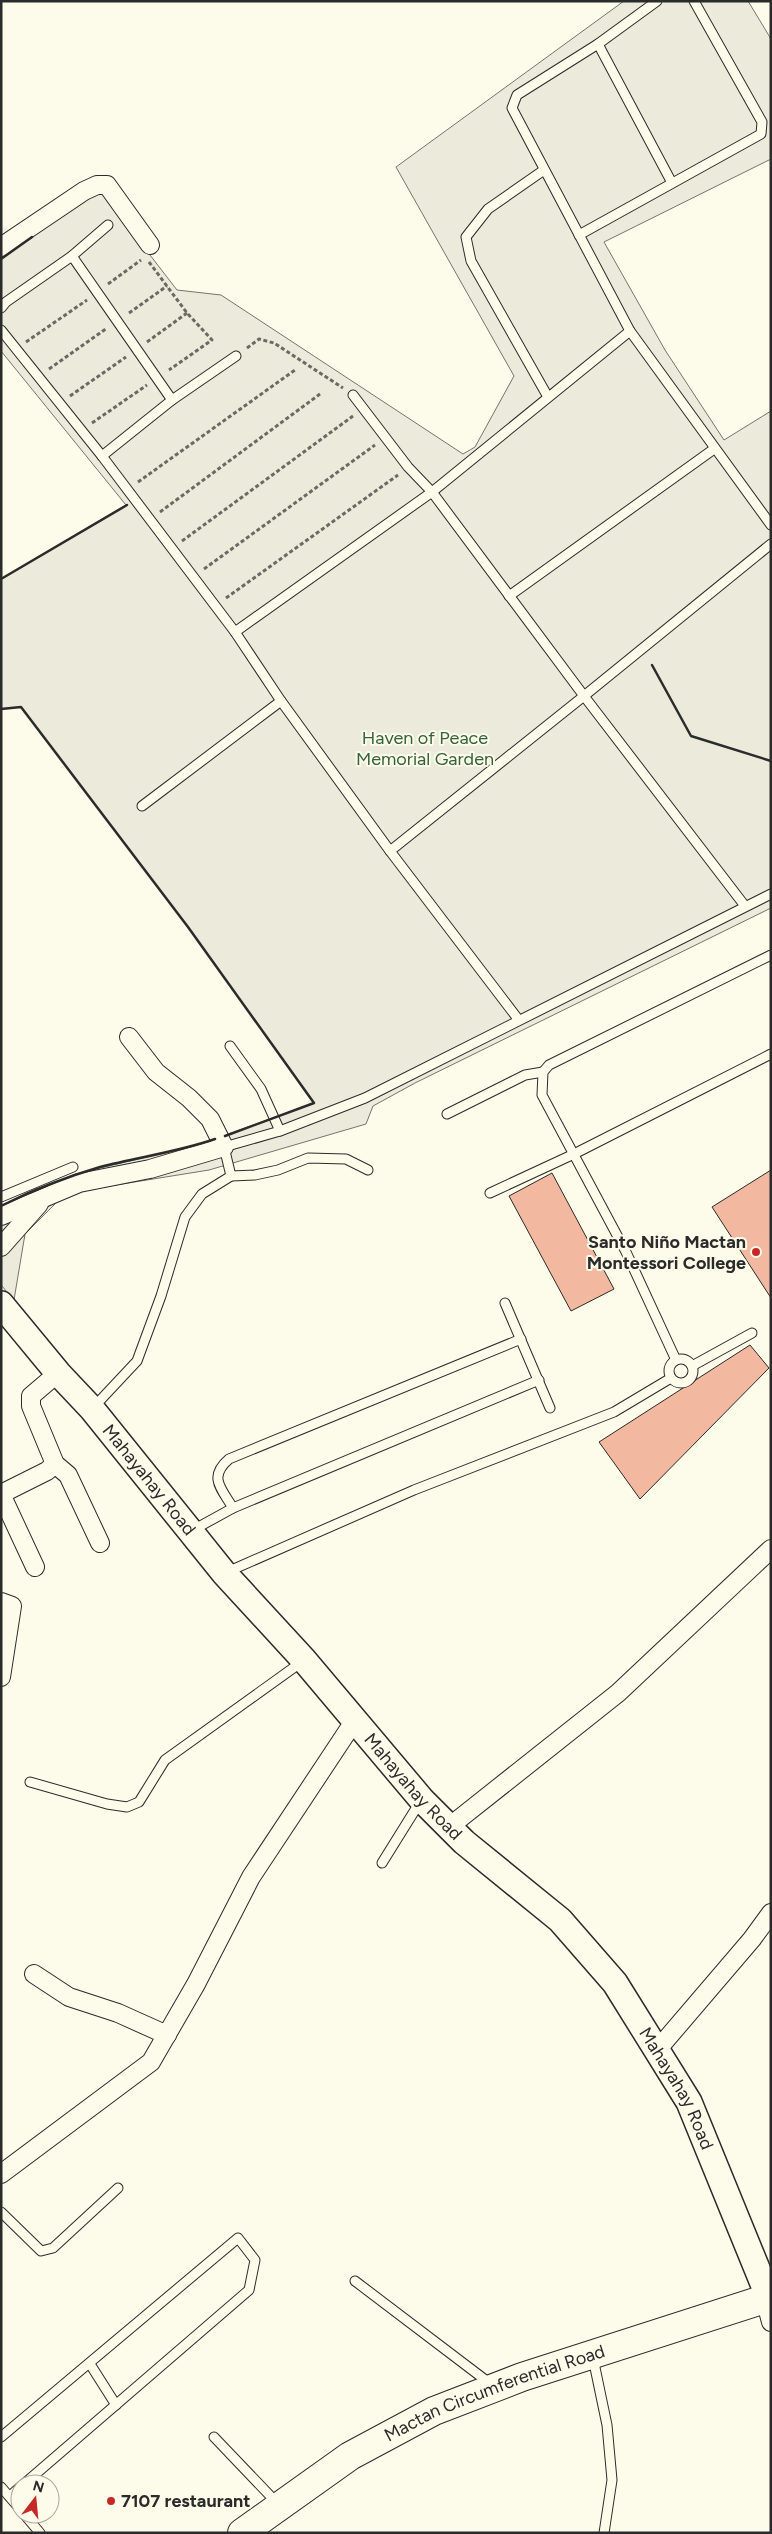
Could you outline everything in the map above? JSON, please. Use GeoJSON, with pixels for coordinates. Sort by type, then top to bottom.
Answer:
{"type":"FeatureCollection","features":[{"type":"Feature","properties":{"kind":"main road","name":"Mactan Circumferential Road"},"geometry":{"type":"LineString","coordinates":[[242,2533],[350,2456],[434,2411],[496,2387],[592,2354],[769,2304]]}},
{"type":"Feature","properties":{"kind":"street"},"geometry":{"type":"LineString","coordinates":[[1,247],[84,191],[98,185],[107,185],[150,245]]}},
{"type":"Feature","properties":{"kind":"street"},"geometry":{"type":"LineString","coordinates":[[1,1216],[79,1183],[150,1170],[224,1148],[210,1119],[189,1098],[156,1072],[129,1037]]}},
{"type":"Feature","properties":{"kind":"street"},"geometry":{"type":"LineString","coordinates":[[1,1247],[28,1215],[45,1199]]}},
{"type":"Feature","properties":{"kind":"street","name":"Mahayahay Road"},"geometry":{"type":"LineString","coordinates":[[1,1304],[58,1373],[92,1409],[224,1573],[304,1660],[422,1800],[464,1842],[560,1920],[615,1983],[658,2049],[689,2102],[769,2304]]}},
{"type":"Feature","properties":{"kind":"street"},"geometry":{"type":"LineString","coordinates":[[58,1373],[31,1396],[30,1401],[56,1464],[68,1475],[100,1543]]}},
{"type":"Feature","properties":{"kind":"street"},"geometry":{"type":"LineString","coordinates":[[35,1567],[1,1494],[47,1471],[56,1464]]}},
{"type":"Feature","properties":{"kind":"street"},"geometry":{"type":"LineString","coordinates":[[449,1827],[618,1693],[771,1549]]}},
{"type":"Feature","properties":{"kind":"street"},"geometry":{"type":"LineString","coordinates":[[1,1602],[12,1606],[1,1678]]}},
{"type":"Feature","properties":{"kind":"street"},"geometry":{"type":"LineString","coordinates":[[1,2174],[151,2062],[196,1984],[251,1878],[355,1720]]}},
{"type":"Feature","properties":{"kind":"street"},"geometry":{"type":"LineString","coordinates":[[658,2049],[752,1939],[771,1913]]}},
{"type":"Feature","properties":{"kind":"street"},"geometry":{"type":"LineString","coordinates":[[34,1974],[69,1997],[118,2013],[167,2035]]}},
{"type":"Feature","properties":{"kind":"lane"},"geometry":{"type":"LineString","coordinates":[[657,1],[598,44],[517,95],[512,108],[630,331],[771,525]]}},
{"type":"Feature","properties":{"kind":"lane"},"geometry":{"type":"LineString","coordinates":[[579,235],[761,134],[762,122],[694,1]]}},
{"type":"Feature","properties":{"kind":"lane"},"geometry":{"type":"LineString","coordinates":[[598,44],[672,183]]}},
{"type":"Feature","properties":{"kind":"lane"},"geometry":{"type":"LineString","coordinates":[[544,170],[488,209],[466,237],[471,262],[548,397]]}},
{"type":"Feature","properties":{"kind":"lane"},"geometry":{"type":"LineString","coordinates":[[1,308],[6,302],[72,256],[108,225]]}},
{"type":"Feature","properties":{"kind":"lane"},"geometry":{"type":"LineString","coordinates":[[72,256],[172,400]]}},
{"type":"Feature","properties":{"kind":"lane"},"geometry":{"type":"LineString","coordinates":[[1,330],[102,456],[216,606],[281,701],[390,851],[518,1019]]}},
{"type":"Feature","properties":{"kind":"lane"},"geometry":{"type":"LineString","coordinates":[[235,632],[432,492],[630,331]]}},
{"type":"Feature","properties":{"kind":"lane"},"geometry":{"type":"LineString","coordinates":[[102,456],[172,400],[236,356]]}},
{"type":"Feature","properties":{"kind":"lane"},"geometry":{"type":"LineString","coordinates":[[353,395],[408,467],[432,492],[584,696],[745,906]]}},
{"type":"Feature","properties":{"kind":"lane"},"geometry":{"type":"LineString","coordinates":[[509,596],[714,449]]}},
{"type":"Feature","properties":{"kind":"lane"},"geometry":{"type":"LineString","coordinates":[[390,851],[771,544]]}},
{"type":"Feature","properties":{"kind":"lane"},"geometry":{"type":"LineString","coordinates":[[142,806],[281,701]]}},
{"type":"Feature","properties":{"kind":"lane"},"geometry":{"type":"LineString","coordinates":[[231,1176],[224,1148],[280,1131],[365,1098],[518,1019],[771,894]]}},
{"type":"Feature","properties":{"kind":"lane"},"geometry":{"type":"LineString","coordinates":[[676,1360],[626,1252],[542,1095],[543,1072],[549,1065],[771,955]]}},
{"type":"Feature","properties":{"kind":"lane"},"geometry":{"type":"LineString","coordinates":[[230,1046],[261,1089],[280,1131]]}},
{"type":"Feature","properties":{"kind":"lane"},"geometry":{"type":"LineString","coordinates":[[490,1193],[574,1154],[771,1054]]}},
{"type":"Feature","properties":{"kind":"lane"},"geometry":{"type":"LineString","coordinates":[[447,1114],[525,1075],[543,1072]]}},
{"type":"Feature","properties":{"kind":"lane"},"geometry":{"type":"LineString","coordinates":[[92,1409],[137,1361],[161,1296],[185,1218],[202,1194],[231,1176],[263,1173],[308,1158],[346,1159],[368,1170]]}},
{"type":"Feature","properties":{"kind":"lane"},"geometry":{"type":"LineString","coordinates":[[1,1197],[73,1167]]}},
{"type":"Feature","properties":{"kind":"lane"},"geometry":{"type":"LineString","coordinates":[[505,1303],[550,1408]]}},
{"type":"Feature","properties":{"kind":"lane"},"geometry":{"type":"LineString","coordinates":[[692,1366],[752,1334]]}},
{"type":"Feature","properties":{"kind":"lane"},"geometry":{"type":"LineString","coordinates":[[233,1508],[219,1486],[217,1475],[220,1467],[229,1459],[521,1339]]}},
{"type":"Feature","properties":{"kind":"lane"},"geometry":{"type":"LineString","coordinates":[[684,1359],[692,1366],[692,1376],[685,1382],[679,1383],[671,1378],[670,1365],[676,1360],[684,1359]]}},
{"type":"Feature","properties":{"kind":"lane"},"geometry":{"type":"LineString","coordinates":[[224,1573],[414,1490],[614,1412],[671,1378]]}},
{"type":"Feature","properties":{"kind":"lane"},"geometry":{"type":"LineString","coordinates":[[190,1532],[233,1508],[539,1380]]}},
{"type":"Feature","properties":{"kind":"lane"},"geometry":{"type":"LineString","coordinates":[[30,1782],[107,1804],[127,1806],[139,1802],[165,1760],[304,1660]]}},
{"type":"Feature","properties":{"kind":"lane"},"geometry":{"type":"LineString","coordinates":[[382,1863],[422,1800]]}},
{"type":"Feature","properties":{"kind":"lane"},"geometry":{"type":"LineString","coordinates":[[1,2212],[41,2251],[54,2248],[118,2188]]}},
{"type":"Feature","properties":{"kind":"lane"},"geometry":{"type":"LineString","coordinates":[[1,2437],[238,2238],[255,2260],[249,2290],[36,2474]]}},
{"type":"Feature","properties":{"kind":"lane"},"geometry":{"type":"LineString","coordinates":[[355,2281],[496,2387]]}},
{"type":"Feature","properties":{"kind":"lane"},"geometry":{"type":"LineString","coordinates":[[592,2354],[607,2425],[612,2480],[604,2533]]}},
{"type":"Feature","properties":{"kind":"lane"},"geometry":{"type":"LineString","coordinates":[[90,2364],[116,2405]]}},
{"type":"Feature","properties":{"kind":"lane"},"geometry":{"type":"LineString","coordinates":[[214,2437],[279,2505]]}},
{"type":"Feature","properties":{"kind":"lane"},"geometry":{"type":"LineString","coordinates":[[1,2487],[10,2496]]}},
{"type":"Feature","properties":{"kind":"path"},"geometry":{"type":"LineString","coordinates":[[16,349],[145,257],[212,340]]}},
{"type":"Feature","properties":{"kind":"path"},"geometry":{"type":"LineString","coordinates":[[38,377],[167,286]]}},
{"type":"Feature","properties":{"kind":"path"},"geometry":{"type":"LineString","coordinates":[[236,356],[259,339],[274,343],[353,395]]}},
{"type":"Feature","properties":{"kind":"path"},"geometry":{"type":"LineString","coordinates":[[127,489],[295,370]]}},
{"type":"Feature","properties":{"kind":"path"},"geometry":{"type":"LineString","coordinates":[[150,520],[320,394]]}},
{"type":"Feature","properties":{"kind":"path"},"geometry":{"type":"LineString","coordinates":[[172,549],[364,409]]}},
{"type":"Feature","properties":{"kind":"path"},"geometry":{"type":"LineString","coordinates":[[193,576],[386,437]]}},
{"type":"Feature","properties":{"kind":"path"},"geometry":{"type":"LineString","coordinates":[[216,606],[408,467]]}},
{"type":"Feature","properties":{"kind":"green space","name":"Haven of Peace Memorial Garden"},"geometry":{"type":"Polygon","coordinates":[[[624,1],[748,1],[771,39],[771,159],[604,242],[665,350],[724,440],[771,411],[771,908],[415,1083],[373,1106],[366,1124],[209,1170],[66,1193],[25,1234],[14,1300],[1,1285],[1,1206],[35,1189],[100,1168],[198,1145],[314,1103],[188,927],[21,707],[1,709],[1,579],[126,505],[1,351],[1,259],[99,189],[177,290],[221,295],[463,454],[475,447],[514,376],[396,167],[624,1]]]}},
{"type":"Feature","properties":{"kind":"building","name":"Santo Niño Mactan Montessori College"},"geometry":{"type":"Polygon","coordinates":[[[771,1170],[771,1298],[712,1207],[771,1170]]]}},
{"type":"Feature","properties":{"kind":"building"},"geometry":{"type":"Polygon","coordinates":[[[552,1173],[614,1289],[571,1311],[509,1196],[552,1173]]]}},
{"type":"Feature","properties":{"kind":"building"},"geometry":{"type":"Polygon","coordinates":[[[750,1345],[769,1368],[640,1499],[599,1442],[750,1345]]]}},
{"type":"Feature","properties":{"kind":"wall"},"geometry":{"type":"LineString","coordinates":[[1,259],[32,237]]}},
{"type":"Feature","properties":{"kind":"wall"},"geometry":{"type":"LineString","coordinates":[[1,579],[127,505]]}},
{"type":"Feature","properties":{"kind":"wall"},"geometry":{"type":"LineString","coordinates":[[652,665],[691,736],[771,761]]}},
{"type":"Feature","properties":{"kind":"wall"},"geometry":{"type":"LineString","coordinates":[[1,709],[21,707],[188,927],[314,1103],[225,1136]]}},
{"type":"Feature","properties":{"kind":"wall"},"geometry":{"type":"LineString","coordinates":[[1,1206],[37,1189],[87,1171],[215,1139]]}},
{"type":"Feature","properties":{"kind":"place","name":"Santo Niño Mactan Montessori College"},"geometry":{"type":"Point","coordinates":[756,1252]}},
{"type":"Feature","properties":{"kind":"place","name":"7107 restaurant"},"geometry":{"type":"Point","coordinates":[111,2501]}}]}
